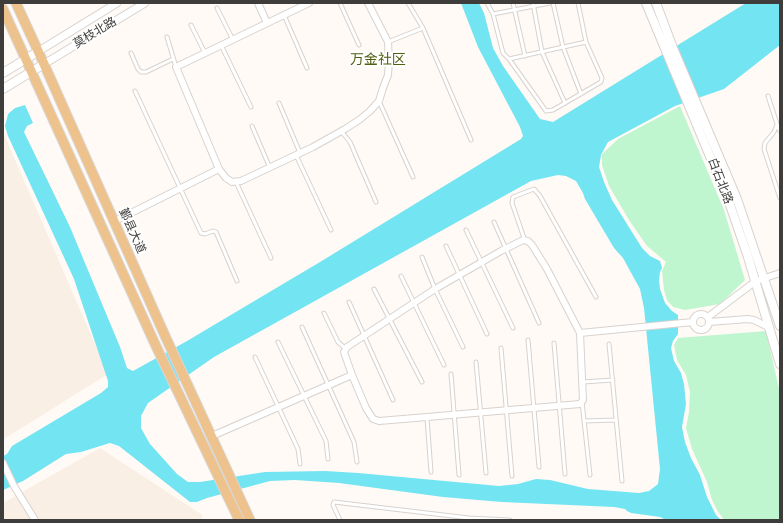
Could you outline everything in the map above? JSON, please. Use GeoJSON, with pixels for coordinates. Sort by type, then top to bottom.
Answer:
{"type":"FeatureCollection","features":[{"type":"Feature","properties":{"kind":"main road","name":"鄞县大道"},"geometry":{"type":"LineString","coordinates":[[16,3],[39,51],[166,338],[250,520]]}},
{"type":"Feature","properties":{"kind":"main road","name":"白石北路"},"geometry":{"type":"LineString","coordinates":[[646,3],[729,202],[756,281],[780,364]]}},
{"type":"Feature","properties":{"kind":"main road","name":"白石北路"},"geometry":{"type":"LineString","coordinates":[[656,3],[737,199],[780,326]]}},
{"type":"Feature","properties":{"kind":"main road","name":"鄞县大道"},"geometry":{"type":"LineString","coordinates":[[3,9],[176,388],[239,520]]}},
{"type":"Feature","properties":{"kind":"main road"},"geometry":{"type":"LineString","coordinates":[[3,73],[39,51]]}},
{"type":"Feature","properties":{"kind":"main road"},"geometry":{"type":"LineString","coordinates":[[3,89],[44,64]]}},
{"type":"Feature","properties":{"kind":"street","name":"莫枝北路"},"geometry":{"type":"LineString","coordinates":[[39,51],[117,3]]}},
{"type":"Feature","properties":{"kind":"street","name":"莫枝北路"},"geometry":{"type":"LineString","coordinates":[[44,64],[145,3]]}},
{"type":"Feature","properties":{"kind":"street"},"geometry":{"type":"LineString","coordinates":[[258,3],[267,23]]}},
{"type":"Feature","properties":{"kind":"street"},"geometry":{"type":"LineString","coordinates":[[308,3],[301,5],[284,15],[176,67],[219,169],[226,178],[232,182],[241,181],[270,168],[342,131],[370,111],[378,101],[388,75],[388,42],[368,3]]}},
{"type":"Feature","properties":{"kind":"street"},"geometry":{"type":"LineString","coordinates":[[115,221],[219,169]]}},
{"type":"Feature","properties":{"kind":"street"},"geometry":{"type":"LineString","coordinates":[[522,240],[528,241],[532,245],[548,269],[580,333],[583,382],[582,402],[580,404],[560,406],[379,421],[373,419],[366,408],[352,375],[344,352],[346,349],[435,289],[506,248],[522,240]]}},
{"type":"Feature","properties":{"kind":"street"},"geometry":{"type":"LineString","coordinates":[[693,322],[695,327],[700,330],[706,329],[709,319],[756,281],[780,273]]}},
{"type":"Feature","properties":{"kind":"street"},"geometry":{"type":"LineString","coordinates":[[693,322],[695,317],[699,314],[704,314],[709,319],[754,320],[770,328]]}},
{"type":"Feature","properties":{"kind":"street"},"geometry":{"type":"LineString","coordinates":[[580,333],[693,322]]}},
{"type":"Feature","properties":{"kind":"street"},"geometry":{"type":"LineString","coordinates":[[212,436],[352,375]]}},
{"type":"Feature","properties":{"kind":"street"},"geometry":{"type":"LineString","coordinates":[[3,463],[14,486],[35,520]]}},
{"type":"Feature","properties":{"kind":"lane"},"geometry":{"type":"LineString","coordinates":[[340,3],[359,45]]}},
{"type":"Feature","properties":{"kind":"lane"},"geometry":{"type":"LineString","coordinates":[[408,3],[423,28],[471,140]]}},
{"type":"Feature","properties":{"kind":"lane"},"geometry":{"type":"LineString","coordinates":[[487,3],[493,14],[503,53],[509,59],[546,111],[553,110],[601,82],[602,78],[586,42],[578,3]]}},
{"type":"Feature","properties":{"kind":"lane"},"geometry":{"type":"LineString","coordinates":[[513,3],[525,56]]}},
{"type":"Feature","properties":{"kind":"lane"},"geometry":{"type":"LineString","coordinates":[[493,14],[533,5],[550,3]]}},
{"type":"Feature","properties":{"kind":"lane"},"geometry":{"type":"LineString","coordinates":[[553,3],[563,47],[581,94]]}},
{"type":"Feature","properties":{"kind":"lane"},"geometry":{"type":"LineString","coordinates":[[533,5],[542,52],[565,103]]}},
{"type":"Feature","properties":{"kind":"lane"},"geometry":{"type":"LineString","coordinates":[[217,8],[233,40]]}},
{"type":"Feature","properties":{"kind":"lane"},"geometry":{"type":"LineString","coordinates":[[284,15],[307,68]]}},
{"type":"Feature","properties":{"kind":"lane"},"geometry":{"type":"LineString","coordinates":[[191,25],[205,53]]}},
{"type":"Feature","properties":{"kind":"lane"},"geometry":{"type":"LineString","coordinates":[[388,42],[423,28]]}},
{"type":"Feature","properties":{"kind":"lane"},"geometry":{"type":"LineString","coordinates":[[167,37],[176,67]]}},
{"type":"Feature","properties":{"kind":"lane"},"geometry":{"type":"LineString","coordinates":[[509,59],[586,42]]}},
{"type":"Feature","properties":{"kind":"lane"},"geometry":{"type":"LineString","coordinates":[[221,45],[251,107]]}},
{"type":"Feature","properties":{"kind":"lane"},"geometry":{"type":"LineString","coordinates":[[131,53],[138,69],[141,72],[146,72],[173,59]]}},
{"type":"Feature","properties":{"kind":"lane"},"geometry":{"type":"LineString","coordinates":[[134,91],[201,233],[205,234],[212,231],[216,232],[237,281]]}},
{"type":"Feature","properties":{"kind":"lane"},"geometry":{"type":"LineString","coordinates":[[768,96],[780,131],[774,132]]}},
{"type":"Feature","properties":{"kind":"lane"},"geometry":{"type":"LineString","coordinates":[[378,101],[413,177]]}},
{"type":"Feature","properties":{"kind":"lane"},"geometry":{"type":"LineString","coordinates":[[279,103],[298,154],[332,230]]}},
{"type":"Feature","properties":{"kind":"lane"},"geometry":{"type":"LineString","coordinates":[[777,125],[774,132],[765,143],[764,149],[780,198]]}},
{"type":"Feature","properties":{"kind":"lane"},"geometry":{"type":"LineString","coordinates":[[252,126],[270,168]]}},
{"type":"Feature","properties":{"kind":"lane"},"geometry":{"type":"LineString","coordinates":[[342,131],[350,142],[376,202]]}},
{"type":"Feature","properties":{"kind":"lane"},"geometry":{"type":"LineString","coordinates":[[236,182],[271,258]]}},
{"type":"Feature","properties":{"kind":"lane"},"geometry":{"type":"LineString","coordinates":[[525,241],[512,203],[513,198],[534,189],[540,196],[596,297]]}},
{"type":"Feature","properties":{"kind":"lane"},"geometry":{"type":"LineString","coordinates":[[494,222],[539,323]]}},
{"type":"Feature","properties":{"kind":"lane"},"geometry":{"type":"LineString","coordinates":[[466,230],[513,328]]}},
{"type":"Feature","properties":{"kind":"lane"},"geometry":{"type":"LineString","coordinates":[[446,246],[487,334]]}},
{"type":"Feature","properties":{"kind":"lane"},"geometry":{"type":"LineString","coordinates":[[422,256],[435,289],[463,347]]}},
{"type":"Feature","properties":{"kind":"lane"},"geometry":{"type":"LineString","coordinates":[[401,276],[444,365]]}},
{"type":"Feature","properties":{"kind":"lane"},"geometry":{"type":"LineString","coordinates":[[374,289],[422,382]]}},
{"type":"Feature","properties":{"kind":"lane"},"geometry":{"type":"LineString","coordinates":[[349,302],[393,400]]}},
{"type":"Feature","properties":{"kind":"lane"},"geometry":{"type":"LineString","coordinates":[[324,313],[338,342],[346,349]]}},
{"type":"Feature","properties":{"kind":"lane"},"geometry":{"type":"LineString","coordinates":[[302,327],[354,442],[357,462]]}},
{"type":"Feature","properties":{"kind":"lane"},"geometry":{"type":"LineString","coordinates":[[528,340],[539,467]]}},
{"type":"Feature","properties":{"kind":"lane"},"geometry":{"type":"LineString","coordinates":[[278,342],[326,441],[328,460]]}},
{"type":"Feature","properties":{"kind":"lane"},"geometry":{"type":"LineString","coordinates":[[554,344],[565,474]]}},
{"type":"Feature","properties":{"kind":"lane"},"geometry":{"type":"LineString","coordinates":[[609,344],[622,481]]}},
{"type":"Feature","properties":{"kind":"lane"},"geometry":{"type":"LineString","coordinates":[[501,348],[512,476]]}},
{"type":"Feature","properties":{"kind":"lane"},"geometry":{"type":"LineString","coordinates":[[255,357],[298,449],[300,464]]}},
{"type":"Feature","properties":{"kind":"lane"},"geometry":{"type":"LineString","coordinates":[[476,362],[486,473]]}},
{"type":"Feature","properties":{"kind":"lane"},"geometry":{"type":"LineString","coordinates":[[451,374],[459,475]]}},
{"type":"Feature","properties":{"kind":"lane"},"geometry":{"type":"LineString","coordinates":[[583,382],[613,380]]}},
{"type":"Feature","properties":{"kind":"lane"},"geometry":{"type":"LineString","coordinates":[[582,402],[590,475]]}},
{"type":"Feature","properties":{"kind":"lane"},"geometry":{"type":"LineString","coordinates":[[426,417],[430,472]]}},
{"type":"Feature","properties":{"kind":"lane"},"geometry":{"type":"LineString","coordinates":[[584,421],[616,420]]}},
{"type":"Feature","properties":{"kind":"lane"},"geometry":{"type":"LineString","coordinates":[[340,520],[333,505],[334,502],[469,518],[510,520]]}},
{"type":"Feature","properties":{"kind":"shaded area"},"geometry":{"type":"Polygon","coordinates":[[[3,132],[108,374],[4,439],[3,437],[3,132]]]}},
{"type":"Feature","properties":{"kind":"shaded area"},"geometry":{"type":"Polygon","coordinates":[[[100,448],[201,514],[203,520],[3,520],[3,503],[100,448]]]}},
{"type":"Feature","properties":{"kind":"green space"},"geometry":{"type":"Polygon","coordinates":[[[680,106],[724,210],[745,280],[720,304],[685,310],[673,307],[667,300],[664,290],[662,271],[666,262],[647,246],[629,220],[609,186],[602,165],[602,154],[618,139],[680,106]]]}},
{"type":"Feature","properties":{"kind":"green space"},"geometry":{"type":"Polygon","coordinates":[[[766,331],[780,393],[780,520],[724,520],[712,500],[707,482],[692,449],[686,428],[689,412],[690,392],[686,375],[677,360],[674,345],[678,338],[766,331]]]}},
{"type":"Feature","properties":{"kind":"water"},"geometry":{"type":"Polygon","coordinates":[[[461,3],[479,3],[484,13],[493,48],[503,66],[540,119],[553,122],[746,3],[780,3],[780,45],[724,89],[675,106],[608,142],[601,155],[599,167],[612,200],[642,248],[650,256],[660,261],[662,268],[659,280],[660,289],[665,303],[678,315],[678,334],[673,341],[671,348],[674,361],[681,373],[684,384],[686,404],[682,427],[685,442],[700,475],[707,497],[716,515],[721,520],[666,520],[660,517],[631,513],[625,509],[614,507],[502,502],[443,497],[339,483],[295,480],[270,481],[197,502],[190,502],[119,446],[110,443],[81,452],[66,454],[23,481],[3,490],[3,456],[7,454],[12,446],[101,393],[108,387],[108,381],[74,279],[8,136],[5,126],[8,114],[15,108],[25,105],[33,123],[27,126],[24,132],[70,227],[120,347],[127,368],[133,371],[187,341],[320,262],[521,139],[523,136],[520,127],[478,47],[461,3]],[[558,175],[531,181],[214,357],[148,403],[141,416],[141,428],[150,444],[177,474],[188,482],[200,482],[265,472],[325,471],[499,486],[518,484],[536,479],[550,480],[588,489],[639,493],[649,491],[658,484],[660,469],[644,308],[640,289],[623,258],[614,248],[576,181],[566,176],[558,175]]]}},
{"type":"Feature","properties":{"kind":"district","name":"万金社区"},"geometry":{"type":"Point","coordinates":[378,60]}}]}
